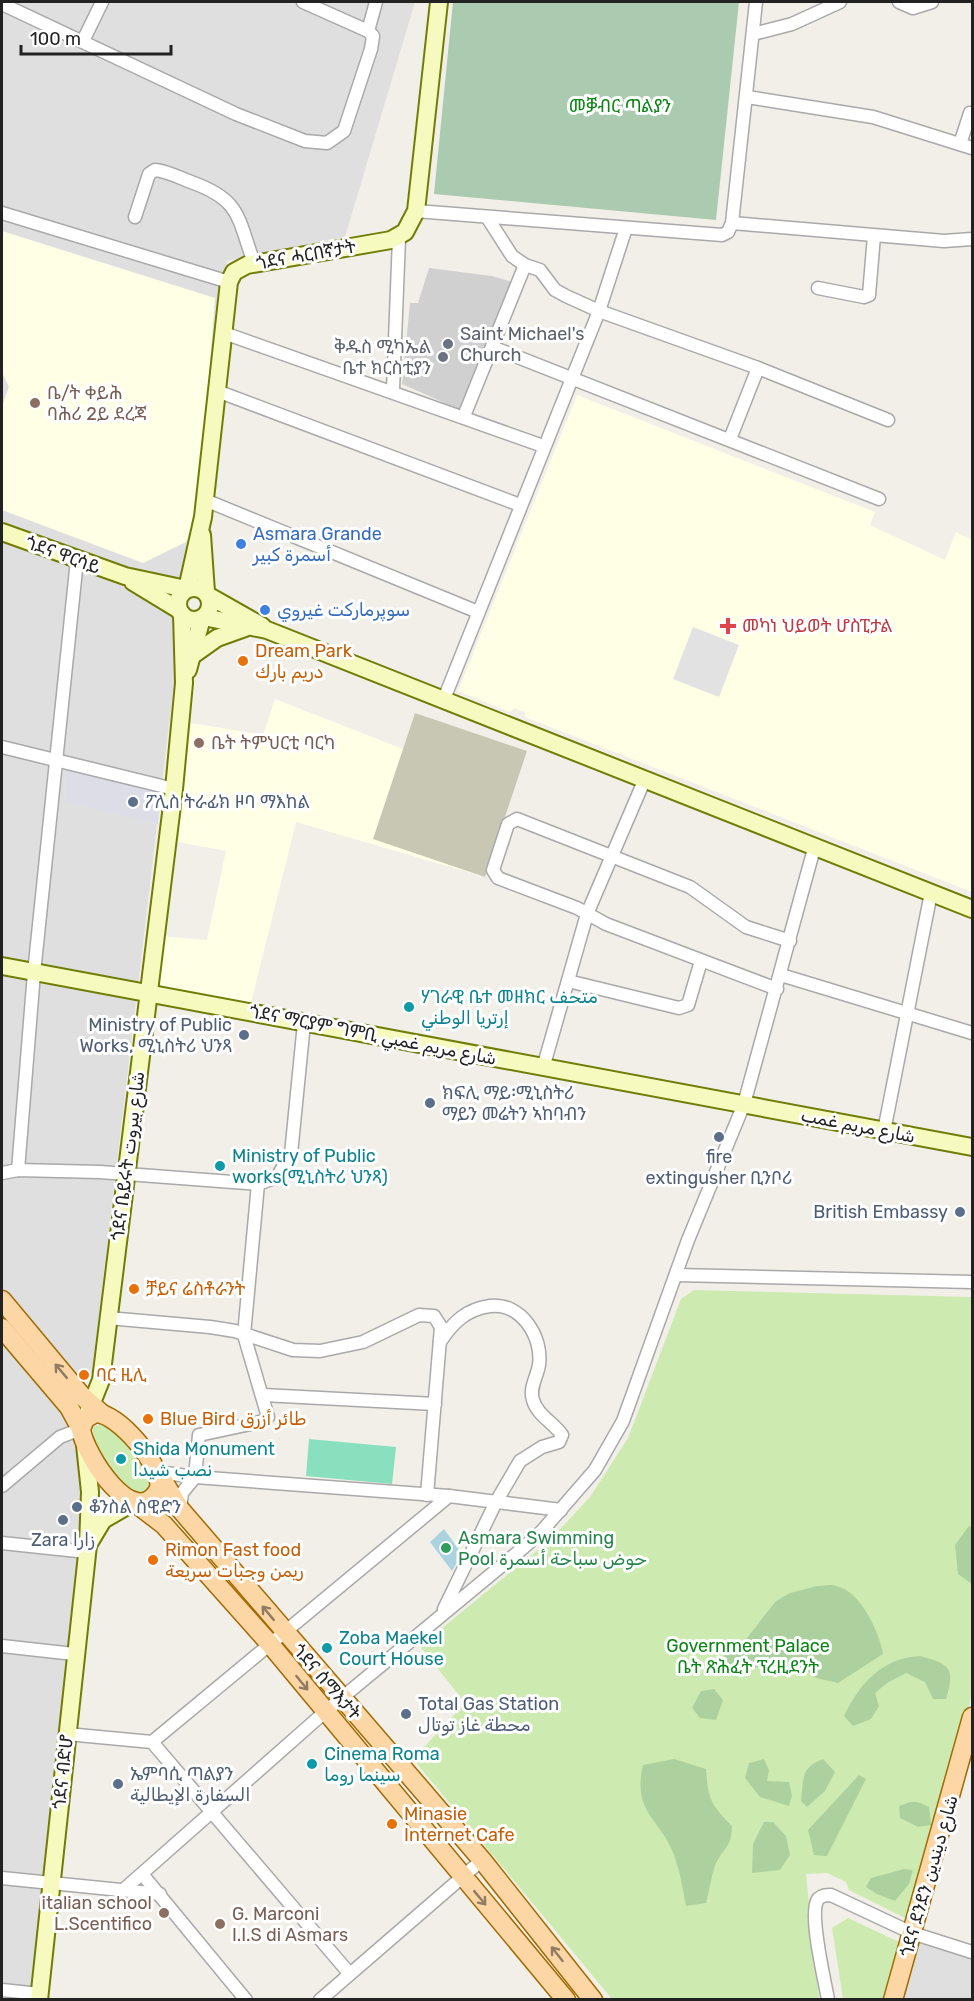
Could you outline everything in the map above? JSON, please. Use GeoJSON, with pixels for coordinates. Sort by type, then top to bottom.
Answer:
{"type":"FeatureCollection","features":[{"type":"Feature","properties":{"kind":"main road"},"geometry":{"type":"LineString","coordinates":[[399,238],[412,222],[416,211],[439,2]]}},
{"type":"Feature","properties":{"kind":"main road","name":"ጎደና ሓርበኛታት"},"geometry":{"type":"LineString","coordinates":[[229,282],[234,272],[254,263],[399,238]]}},
{"type":"Feature","properties":{"kind":"main road"},"geometry":{"type":"LineString","coordinates":[[184,683],[179,598],[186,589],[201,532],[229,282]]}},
{"type":"Feature","properties":{"kind":"main road","name":"ጎደና ዋርሳይ"},"geometry":{"type":"LineString","coordinates":[[2,532],[125,576],[186,589]]}},
{"type":"Feature","properties":{"kind":"main road"},"geometry":{"type":"LineString","coordinates":[[184,683],[203,618],[209,610],[201,532]]}},
{"type":"Feature","properties":{"kind":"main road","name":"ጎደና ዋርሳይ"},"geometry":{"type":"LineString","coordinates":[[125,576],[180,612]]}},
{"type":"Feature","properties":{"kind":"main road"},"geometry":{"type":"LineString","coordinates":[[186,589],[200,588],[267,630],[644,781],[815,844],[972,909]]}},
{"type":"Feature","properties":{"kind":"main road"},"geometry":{"type":"LineString","coordinates":[[180,612],[189,619],[203,618],[267,630]]}},
{"type":"Feature","properties":{"kind":"main road"},"geometry":{"type":"LineString","coordinates":[[193,655],[217,638],[249,627]]}},
{"type":"Feature","properties":{"kind":"main road","name":"ጎደና ቤይሩት شارع بيروت"},"geometry":{"type":"LineString","coordinates":[[101,1380],[174,789],[184,683]]}},
{"type":"Feature","properties":{"kind":"main road","name":"ጎደና ማርያም ግምቢ شارع مريم غمبي"},"geometry":{"type":"LineString","coordinates":[[2,966],[744,1104]]}},
{"type":"Feature","properties":{"kind":"main road","name":"شارع مريم غمب"},"geometry":{"type":"LineString","coordinates":[[744,1104],[972,1147]]}},
{"type":"Feature","properties":{"kind":"main road","name":"ጎደና ሰማእታት"},"geometry":{"type":"LineString","coordinates":[[3,1304],[93,1421],[102,1474],[114,1488],[164,1525],[341,1699],[482,1860],[593,2000]]}},
{"type":"Feature","properties":{"kind":"main road","name":"ጎደና ሰማእታት"},"geometry":{"type":"LineString","coordinates":[[2,1328],[69,1407],[93,1421],[134,1438],[180,1509],[277,1638],[326,1711],[566,2000]]}},
{"type":"Feature","properties":{"kind":"main road"},"geometry":{"type":"LineString","coordinates":[[93,1421],[103,1396],[101,1380]]}},
{"type":"Feature","properties":{"kind":"main road"},"geometry":{"type":"LineString","coordinates":[[93,1421],[101,1380]]}},
{"type":"Feature","properties":{"kind":"main road","name":"ጎደና ብድሆ"},"geometry":{"type":"LineString","coordinates":[[39,1997],[87,1549],[93,1421]]}},
{"type":"Feature","properties":{"kind":"main road"},"geometry":{"type":"LineString","coordinates":[[87,1549],[103,1521],[134,1502],[144,1502],[155,1495],[160,1486],[158,1472]]}},
{"type":"Feature","properties":{"kind":"main road","name":"ጎደና ደንደን شارع ديندين"},"geometry":{"type":"LineString","coordinates":[[893,2000],[972,1717]]}},
{"type":"Feature","properties":{"kind":"street"},"geometry":{"type":"LineString","coordinates":[[83,41],[102,2]]}},
{"type":"Feature","properties":{"kind":"street"},"geometry":{"type":"LineString","coordinates":[[2,4],[237,114],[317,144],[327,143],[344,131],[374,40],[368,31],[303,2]]}},
{"type":"Feature","properties":{"kind":"street"},"geometry":{"type":"LineString","coordinates":[[368,31],[376,2]]}},
{"type":"Feature","properties":{"kind":"street"},"geometry":{"type":"LineString","coordinates":[[416,211],[722,235],[728,232],[732,223],[756,2]]}},
{"type":"Feature","properties":{"kind":"street"},"geometry":{"type":"LineString","coordinates":[[753,33],[792,24],[840,2]]}},
{"type":"Feature","properties":{"kind":"street"},"geometry":{"type":"LineString","coordinates":[[899,2],[913,8],[932,2]]}},
{"type":"Feature","properties":{"kind":"street"},"geometry":{"type":"LineString","coordinates":[[747,98],[873,117],[972,148]]}},
{"type":"Feature","properties":{"kind":"street"},"geometry":{"type":"LineString","coordinates":[[960,144],[972,112]]}},
{"type":"Feature","properties":{"kind":"street"},"geometry":{"type":"LineString","coordinates":[[135,217],[148,174],[155,170],[215,191],[228,200],[234,208],[254,263]]}},
{"type":"Feature","properties":{"kind":"street"},"geometry":{"type":"LineString","coordinates":[[2,213],[229,282]]}},
{"type":"Feature","properties":{"kind":"street"},"geometry":{"type":"LineString","coordinates":[[488,217],[512,256],[525,265],[540,270],[555,290],[599,311],[758,368],[888,420]]}},
{"type":"Feature","properties":{"kind":"street"},"geometry":{"type":"LineString","coordinates":[[732,223],[944,241],[972,239]]}},
{"type":"Feature","properties":{"kind":"street"},"geometry":{"type":"LineString","coordinates":[[444,699],[543,446],[599,311],[626,228]]}},
{"type":"Feature","properties":{"kind":"street"},"geometry":{"type":"LineString","coordinates":[[818,288],[864,297],[869,294],[874,236]]}},
{"type":"Feature","properties":{"kind":"street"},"geometry":{"type":"LineString","coordinates":[[393,390],[399,238]]}},
{"type":"Feature","properties":{"kind":"street"},"geometry":{"type":"LineString","coordinates":[[464,416],[525,265]]}},
{"type":"Feature","properties":{"kind":"street"},"geometry":{"type":"LineString","coordinates":[[224,333],[393,390],[543,446]]}},
{"type":"Feature","properties":{"kind":"street"},"geometry":{"type":"LineString","coordinates":[[492,347],[571,376],[879,499]]}},
{"type":"Feature","properties":{"kind":"street"},"geometry":{"type":"LineString","coordinates":[[730,440],[758,368]]}},
{"type":"Feature","properties":{"kind":"street"},"geometry":{"type":"LineString","coordinates":[[217,391],[520,505]]}},
{"type":"Feature","properties":{"kind":"street"},"geometry":{"type":"LineString","coordinates":[[205,500],[478,612]]}},
{"type":"Feature","properties":{"kind":"street"},"geometry":{"type":"LineString","coordinates":[[18,1170],[34,973],[77,560]]}},
{"type":"Feature","properties":{"kind":"street"},"geometry":{"type":"LineString","coordinates":[[2,747],[174,789]]}},
{"type":"Feature","properties":{"kind":"street"},"geometry":{"type":"LineString","coordinates":[[543,1068],[587,914],[644,781]]}},
{"type":"Feature","properties":{"kind":"street"},"geometry":{"type":"LineString","coordinates":[[777,989],[606,924],[494,875],[493,870],[508,824],[517,819],[611,854],[690,887],[746,927],[790,941]]}},
{"type":"Feature","properties":{"kind":"street"},"geometry":{"type":"LineString","coordinates":[[121,1892],[326,1711],[442,1613],[524,1548],[595,1470],[623,1421],[702,1204],[744,1104],[815,844]]}},
{"type":"Feature","properties":{"kind":"street"},"geometry":{"type":"LineString","coordinates":[[885,1131],[931,893]]}},
{"type":"Feature","properties":{"kind":"street"},"geometry":{"type":"LineString","coordinates":[[568,981],[679,1008],[688,1005],[701,961]]}},
{"type":"Feature","properties":{"kind":"street"},"geometry":{"type":"LineString","coordinates":[[781,975],[972,1033]]}},
{"type":"Feature","properties":{"kind":"street"},"geometry":{"type":"LineString","coordinates":[[2,1173],[18,1170],[125,1174],[258,1184],[278,1177],[291,1154],[304,1023]]}},
{"type":"Feature","properties":{"kind":"street"},"geometry":{"type":"LineString","coordinates":[[180,1509],[182,1493],[195,1477],[199,1435],[264,1421],[268,1417],[244,1335],[258,1184]]}},
{"type":"Feature","properties":{"kind":"street"},"geometry":{"type":"LineString","coordinates":[[676,1275],[972,1282]]}},
{"type":"Feature","properties":{"kind":"street"},"geometry":{"type":"LineString","coordinates":[[440,1342],[450,1327],[462,1316],[477,1308],[494,1305],[511,1308],[524,1319],[533,1332],[539,1349],[539,1365],[531,1390],[532,1401],[561,1433],[562,1438],[559,1442],[533,1451],[520,1461],[496,1502],[442,1613]]}},
{"type":"Feature","properties":{"kind":"street"},"geometry":{"type":"LineString","coordinates":[[108,1318],[210,1327],[293,1350],[320,1351],[363,1342],[419,1315],[427,1314],[438,1321],[440,1342],[427,1495]]}},
{"type":"Feature","properties":{"kind":"street"},"geometry":{"type":"LineString","coordinates":[[263,1395],[435,1404]]}},
{"type":"Feature","properties":{"kind":"street"},"geometry":{"type":"LineString","coordinates":[[2,1486],[60,1437],[93,1421]]}},
{"type":"Feature","properties":{"kind":"street"},"geometry":{"type":"LineString","coordinates":[[158,1472],[195,1477],[449,1496],[561,1510]]}},
{"type":"Feature","properties":{"kind":"street"},"geometry":{"type":"LineString","coordinates":[[152,1742],[449,1496]]}},
{"type":"Feature","properties":{"kind":"street"},"geometry":{"type":"LineString","coordinates":[[2,1543],[87,1549]]}},
{"type":"Feature","properties":{"kind":"street"},"geometry":{"type":"LineString","coordinates":[[2,1646],[74,1654]]}},
{"type":"Feature","properties":{"kind":"street"},"geometry":{"type":"LineString","coordinates":[[67,1734],[152,1742],[349,1973]]}},
{"type":"Feature","properties":{"kind":"street"},"geometry":{"type":"LineString","coordinates":[[320,2000],[482,1860]]}},
{"type":"Feature","properties":{"kind":"street"},"geometry":{"type":"LineString","coordinates":[[142,1874],[246,2000]]}},
{"type":"Feature","properties":{"kind":"street"},"geometry":{"type":"LineString","coordinates":[[2,1878],[121,1892],[160,1894]]}},
{"type":"Feature","properties":{"kind":"street"},"geometry":{"type":"LineString","coordinates":[[828,2000],[815,1922],[815,1906],[819,1898],[831,1895],[912,1934],[972,1952]]}},
{"type":"Feature","properties":{"kind":"street"},"geometry":{"type":"LineString","coordinates":[[2,1990],[39,1997]]}},
{"type":"Feature","properties":{"kind":"shaded area"},"geometry":{"type":"Polygon","coordinates":[[[2,2],[415,2],[345,237],[227,261],[220,294],[92,1373],[84,1380],[75,1381],[2,1309],[2,2]]]}},
{"type":"Feature","properties":{"kind":"shaded area"},"geometry":{"type":"Polygon","coordinates":[[[2,231],[215,298],[198,518],[186,542],[143,563],[2,510],[2,406],[9,387],[2,372],[2,231]]]}},
{"type":"Feature","properties":{"kind":"shaded area","name":"Saint Michael's Church"},"geometry":{"type":"Polygon","coordinates":[[[429,268],[492,276],[516,283],[463,411],[402,384],[410,303],[418,303],[429,268]]]}},
{"type":"Feature","properties":{"kind":"shaded area","name":"መካነ ህይወት ሆስፒታል"},"geometry":{"type":"Polygon","coordinates":[[[577,395],[875,512],[870,525],[945,560],[956,532],[972,540],[972,892],[525,717],[525,712],[514,708],[510,712],[458,691],[577,395]]]}},
{"type":"Feature","properties":{"kind":"shaded area"},"geometry":{"type":"Polygon","coordinates":[[[693,627],[739,645],[719,697],[673,679],[693,627]]]}},
{"type":"Feature","properties":{"kind":"shaded area"},"geometry":{"type":"Polygon","coordinates":[[[275,699],[403,749],[415,713],[527,751],[485,877],[296,822],[249,1010],[157,991],[162,936],[207,940],[226,851],[178,842],[191,723],[263,735],[275,699]]]}},
{"type":"Feature","properties":{"kind":"shaded area"},"geometry":{"type":"Polygon","coordinates":[[[415,713],[527,751],[485,877],[373,839],[415,713]]]}},
{"type":"Feature","properties":{"kind":"shaded area"},"geometry":{"type":"Polygon","coordinates":[[[67,769],[161,791],[158,824],[65,802],[67,769]]]}},
{"type":"Feature","properties":{"kind":"shaded area"},"geometry":{"type":"Polygon","coordinates":[[[2,1335],[70,1414],[83,1495],[36,1999],[2,1999],[2,1335]]]}},
{"type":"Feature","properties":{"kind":"shaded area"},"geometry":{"type":"Polygon","coordinates":[[[916,1932],[972,1950],[972,1999],[897,2000],[916,1932]]]}},
{"type":"Feature","properties":{"kind":"green space","name":"መቓብር ጣልያን"},"geometry":{"type":"Polygon","coordinates":[[[453,2],[739,2],[716,220],[434,194],[453,2]]]}},
{"type":"Feature","properties":{"kind":"green space","name":"Government Palace ቤት ጽሕፈት ፕረዚደንት"},"geometry":{"type":"Polygon","coordinates":[[[694,1290],[972,1297],[972,1691],[961,1748],[909,1920],[849,1890],[846,1882],[827,1873],[806,1874],[819,1999],[612,1999],[413,1759],[465,1703],[420,1646],[550,1540],[590,1497],[628,1438],[681,1299],[694,1290]]]}},
{"type":"Feature","properties":{"kind":"green space"},"geometry":{"type":"Polygon","coordinates":[[[100,1424],[118,1433],[131,1446],[152,1481],[149,1492],[138,1495],[118,1484],[93,1443],[93,1427],[100,1424]]]}},
{"type":"Feature","properties":{"kind":"green space"},"geometry":{"type":"Polygon","coordinates":[[[309,1439],[396,1447],[392,1484],[306,1476],[309,1439]]]}},
{"type":"Feature","properties":{"kind":"green space"},"geometry":{"type":"Polygon","coordinates":[[[969,1526],[972,1527],[972,1584],[958,1574],[955,1545],[969,1526]]]}},
{"type":"Feature","properties":{"kind":"green space"},"geometry":{"type":"Polygon","coordinates":[[[834,1585],[853,1595],[873,1624],[883,1654],[838,1683],[816,1678],[806,1669],[792,1665],[771,1671],[758,1667],[730,1673],[724,1660],[725,1651],[747,1638],[776,1601],[790,1593],[817,1586],[834,1585]]]}},
{"type":"Feature","properties":{"kind":"green space"},"geometry":{"type":"Polygon","coordinates":[[[920,1656],[938,1662],[948,1669],[950,1680],[946,1699],[933,1699],[925,1682],[906,1673],[887,1683],[875,1693],[879,1706],[871,1719],[853,1726],[844,1716],[865,1683],[883,1667],[906,1658],[920,1656]]]}},
{"type":"Feature","properties":{"kind":"green space"},"geometry":{"type":"Polygon","coordinates":[[[714,1689],[723,1700],[716,1720],[700,1718],[692,1708],[701,1691],[714,1689]]]}},
{"type":"Feature","properties":{"kind":"green space"},"geometry":{"type":"Polygon","coordinates":[[[674,1759],[706,1769],[712,1801],[732,1826],[729,1842],[716,1864],[706,1903],[686,1906],[674,1855],[644,1805],[641,1794],[643,1765],[674,1759]]]}},
{"type":"Feature","properties":{"kind":"green space"},"geometry":{"type":"Polygon","coordinates":[[[764,1759],[769,1770],[767,1781],[789,1782],[792,1796],[789,1806],[760,1797],[745,1778],[749,1763],[764,1759]]]}},
{"type":"Feature","properties":{"kind":"green space"},"geometry":{"type":"Polygon","coordinates":[[[823,1759],[835,1772],[825,1791],[807,1807],[801,1801],[804,1775],[810,1766],[823,1759]]]}},
{"type":"Feature","properties":{"kind":"green space"},"geometry":{"type":"Polygon","coordinates":[[[859,1775],[866,1779],[827,1856],[814,1855],[808,1830],[859,1775]]]}},
{"type":"Feature","properties":{"kind":"green space"},"geometry":{"type":"Polygon","coordinates":[[[918,1802],[929,1807],[931,1825],[918,1827],[900,1818],[899,1806],[918,1802]]]}},
{"type":"Feature","properties":{"kind":"green space"},"geometry":{"type":"Polygon","coordinates":[[[764,1822],[773,1822],[786,1836],[790,1855],[780,1870],[752,1873],[753,1844],[764,1822]]]}},
{"type":"Feature","properties":{"kind":"green space"},"geometry":{"type":"Polygon","coordinates":[[[904,1869],[913,1870],[909,1884],[895,1901],[866,1887],[871,1878],[904,1869]]]}},
{"type":"Feature","properties":{"kind":"green space"},"geometry":{"type":"Polygon","coordinates":[[[848,1918],[901,1943],[885,1999],[843,1999],[832,1928],[848,1918]]]}},
{"type":"Feature","properties":{"kind":"water","name":"Asmara Swimming Pool حوض سباحة أسمرة"},"geometry":{"type":"Polygon","coordinates":[[[444,1529],[462,1554],[452,1571],[430,1542],[444,1529]]]}},
{"type":"Feature","properties":{"kind":"place","name":"Saint Michael's Church"},"geometry":{"type":"Point","coordinates":[448,344]}},
{"type":"Feature","properties":{"kind":"place","name":"ቅዱስ ሚካኤል ቤተ ክርስቲያን"},"geometry":{"type":"Point","coordinates":[443,357]}},
{"type":"Feature","properties":{"kind":"place","name":"ቤ/ት ቀይሕ ባሕሪ 2ይ ደረጃ"},"geometry":{"type":"Point","coordinates":[35,403]}},
{"type":"Feature","properties":{"kind":"place","name":"Asmara Grande أسمرة كبير"},"geometry":{"type":"Point","coordinates":[241,544]}},
{"type":"Feature","properties":{"kind":"place","name":"سوپرمارکت غيروي"},"geometry":{"type":"Point","coordinates":[265,610]}},
{"type":"Feature","properties":{"kind":"place","name":"መካነ ህይወት ሆስፒታል"},"geometry":{"type":"Point","coordinates":[728,626]}},
{"type":"Feature","properties":{"kind":"place","name":"Dream Park دريم بارك"},"geometry":{"type":"Point","coordinates":[243,661]}},
{"type":"Feature","properties":{"kind":"place","name":"ቤት ትምህርቲ ባርካ"},"geometry":{"type":"Point","coordinates":[199,743]}},
{"type":"Feature","properties":{"kind":"place","name":"ፖሊስ ትራፊክ ዞባ ማእከል"},"geometry":{"type":"Point","coordinates":[133,802]}},
{"type":"Feature","properties":{"kind":"place","name":"ሃገራዊ ቤተ መዘክር متحف إرتريا الوطني"},"geometry":{"type":"Point","coordinates":[409,1007]}},
{"type":"Feature","properties":{"kind":"place","name":"Ministry of Public Works, ሚኒስትሪ ህንጻ"},"geometry":{"type":"Point","coordinates":[244,1035]}},
{"type":"Feature","properties":{"kind":"place","name":"ክፍሊ ማይ፡ሚኒስትሪ ማይን መሬትን ኣከባብን"},"geometry":{"type":"Point","coordinates":[430,1103]}},
{"type":"Feature","properties":{"kind":"place","name":"fire extingusher ቢንቦሪ"},"geometry":{"type":"Point","coordinates":[719,1137]}},
{"type":"Feature","properties":{"kind":"place","name":"Ministry of Public works(ሚኒስትሪ ህንጻ)"},"geometry":{"type":"Point","coordinates":[220,1166]}},
{"type":"Feature","properties":{"kind":"place","name":"British Embassy"},"geometry":{"type":"Point","coordinates":[960,1212]}},
{"type":"Feature","properties":{"kind":"place","name":"ቻይና ሬስቶራንት"},"geometry":{"type":"Point","coordinates":[134,1289]}},
{"type":"Feature","properties":{"kind":"place","name":"ባር ዚሊ"},"geometry":{"type":"Point","coordinates":[84,1375]}},
{"type":"Feature","properties":{"kind":"place","name":"Blue Bird طائر أزرق"},"geometry":{"type":"Point","coordinates":[148,1419]}},
{"type":"Feature","properties":{"kind":"place","name":"Shida Monument نصب شيدا"},"geometry":{"type":"Point","coordinates":[121,1459]}},
{"type":"Feature","properties":{"kind":"place","name":"ቆንስል ስዊድን"},"geometry":{"type":"Point","coordinates":[77,1507]}},
{"type":"Feature","properties":{"kind":"place","name":"Zara زارا"},"geometry":{"type":"Point","coordinates":[63,1520]}},
{"type":"Feature","properties":{"kind":"place","name":"Asmara Swimming Pool حوض سباحة أسمرة"},"geometry":{"type":"Point","coordinates":[446,1548]}},
{"type":"Feature","properties":{"kind":"place","name":"Rimon Fast food ريمن وجبات سريعة"},"geometry":{"type":"Point","coordinates":[153,1560]}},
{"type":"Feature","properties":{"kind":"place","name":"Zoba Maekel Court House"},"geometry":{"type":"Point","coordinates":[327,1648]}},
{"type":"Feature","properties":{"kind":"place","name":"Total Gas Station محطة غاز توتال"},"geometry":{"type":"Point","coordinates":[406,1714]}},
{"type":"Feature","properties":{"kind":"place","name":"Cinema Roma سينما روما"},"geometry":{"type":"Point","coordinates":[312,1764]}},
{"type":"Feature","properties":{"kind":"place","name":"ኤምባሲ ጣልያን السفارة الإيطالية"},"geometry":{"type":"Point","coordinates":[118,1784]}},
{"type":"Feature","properties":{"kind":"place","name":"Minasie Internet Cafe"},"geometry":{"type":"Point","coordinates":[392,1824]}},
{"type":"Feature","properties":{"kind":"place","name":"italian school L.Scentifico"},"geometry":{"type":"Point","coordinates":[164,1913]}},
{"type":"Feature","properties":{"kind":"place","name":"G. Marconi I.I.S di Asmars"},"geometry":{"type":"Point","coordinates":[220,1924]}}]}
